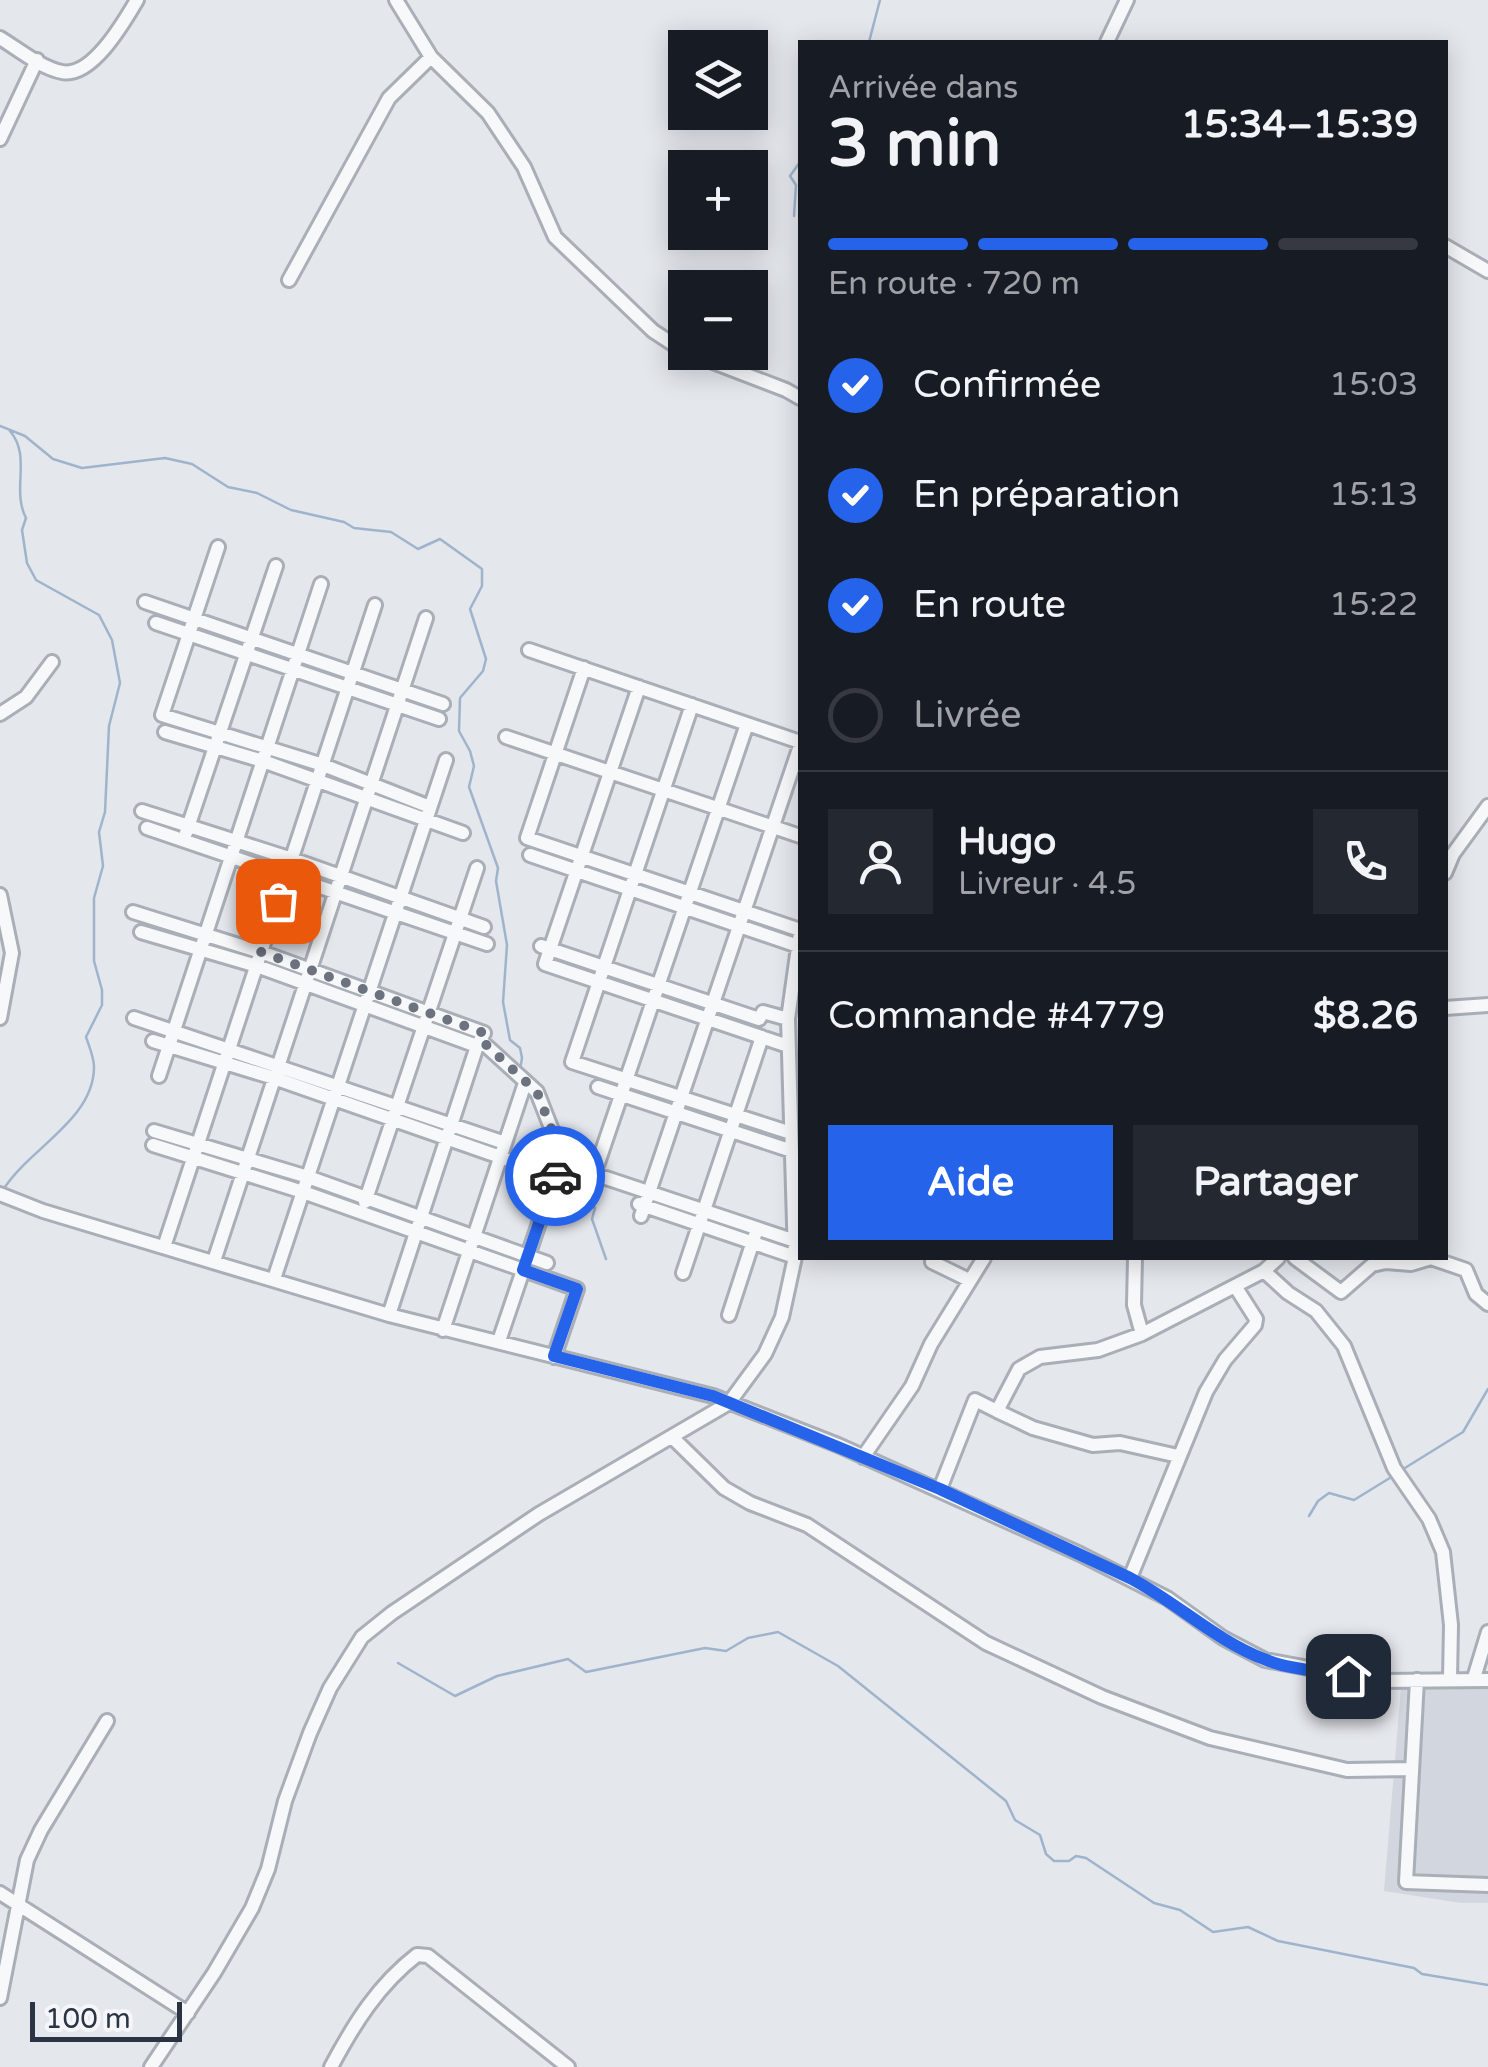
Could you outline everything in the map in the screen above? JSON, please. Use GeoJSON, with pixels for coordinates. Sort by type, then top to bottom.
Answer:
{"type":"FeatureCollection","features":[{"type":"Feature","properties":{"kind":"street"},"geometry":{"type":"LineString","coordinates":[[0,38],[62,72],[80,70],[99,55],[137,0]]}},
{"type":"Feature","properties":{"kind":"street"},"geometry":{"type":"LineString","coordinates":[[396,0],[430,57],[488,113],[524,167],[556,236],[653,332],[668,341]]}},
{"type":"Feature","properties":{"kind":"street"},"geometry":{"type":"LineString","coordinates":[[1108,40],[1127,0]]}},
{"type":"Feature","properties":{"kind":"street"},"geometry":{"type":"LineString","coordinates":[[289,280],[389,98],[430,57]]}},
{"type":"Feature","properties":{"kind":"street"},"geometry":{"type":"LineString","coordinates":[[0,139],[37,60]]}},
{"type":"Feature","properties":{"kind":"street"},"geometry":{"type":"LineString","coordinates":[[1448,248],[1488,271]]}},
{"type":"Feature","properties":{"kind":"street"},"geometry":{"type":"LineString","coordinates":[[733,370],[798,397]]}},
{"type":"Feature","properties":{"kind":"street"},"geometry":{"type":"LineString","coordinates":[[218,547],[162,715],[218,740],[265,755],[323,765],[371,784],[463,833]]}},
{"type":"Feature","properties":{"kind":"street"},"geometry":{"type":"LineString","coordinates":[[186,834],[276,566]]}},
{"type":"Feature","properties":{"kind":"street"},"geometry":{"type":"LineString","coordinates":[[159,1076],[321,584]]}},
{"type":"Feature","properties":{"kind":"street"},"geometry":{"type":"LineString","coordinates":[[145,602],[443,704]]}},
{"type":"Feature","properties":{"kind":"street"},"geometry":{"type":"LineString","coordinates":[[164,1247],[375,605]]}},
{"type":"Feature","properties":{"kind":"street"},"geometry":{"type":"LineString","coordinates":[[214,1261],[426,618]]}},
{"type":"Feature","properties":{"kind":"street"},"geometry":{"type":"LineString","coordinates":[[156,623],[439,719]]}},
{"type":"Feature","properties":{"kind":"street"},"geometry":{"type":"LineString","coordinates":[[529,650],[798,743]]}},
{"type":"Feature","properties":{"kind":"street"},"geometry":{"type":"LineString","coordinates":[[0,714],[26,697],[52,662]]}},
{"type":"Feature","properties":{"kind":"street"},"geometry":{"type":"LineString","coordinates":[[579,864],[527,838],[584,668]]}},
{"type":"Feature","properties":{"kind":"street"},"geometry":{"type":"LineString","coordinates":[[638,687],[579,864],[546,948],[545,964],[788,1046]]}},
{"type":"Feature","properties":{"kind":"street"},"geometry":{"type":"LineString","coordinates":[[692,705],[572,1062],[791,1133]]}},
{"type":"Feature","properties":{"kind":"street"},"geometry":{"type":"LineString","coordinates":[[598,1162],[747,724]]}},
{"type":"Feature","properties":{"kind":"street"},"geometry":{"type":"LineString","coordinates":[[165,732],[218,740]]}},
{"type":"Feature","properties":{"kind":"street"},"geometry":{"type":"LineString","coordinates":[[506,738],[798,835]]}},
{"type":"Feature","properties":{"kind":"street"},"geometry":{"type":"LineString","coordinates":[[643,1204],[798,750]]}},
{"type":"Feature","properties":{"kind":"street"},"geometry":{"type":"LineString","coordinates":[[265,755],[318,781],[428,814]]}},
{"type":"Feature","properties":{"kind":"street"},"geometry":{"type":"LineString","coordinates":[[274,1279],[446,760]]}},
{"type":"Feature","properties":{"kind":"street"},"geometry":{"type":"LineString","coordinates":[[1448,867],[1488,806]]}},
{"type":"Feature","properties":{"kind":"street"},"geometry":{"type":"LineString","coordinates":[[142,811],[231,856],[487,944]]}},
{"type":"Feature","properties":{"kind":"street"},"geometry":{"type":"LineString","coordinates":[[146,828],[236,842],[292,858],[484,927]]}},
{"type":"Feature","properties":{"kind":"street"},"geometry":{"type":"LineString","coordinates":[[530,855],[690,893],[744,911],[798,936]]}},
{"type":"Feature","properties":{"kind":"street"},"geometry":{"type":"LineString","coordinates":[[362,1213],[477,868]]}},
{"type":"Feature","properties":{"kind":"street"},"geometry":{"type":"LineString","coordinates":[[633,882],[685,908],[739,926],[798,936]]}},
{"type":"Feature","properties":{"kind":"street"},"geometry":{"type":"LineString","coordinates":[[0,895],[12,953],[4,978],[0,1018]]}},
{"type":"Feature","properties":{"kind":"street"},"geometry":{"type":"LineString","coordinates":[[133,912],[261,952],[308,977]]}},
{"type":"Feature","properties":{"kind":"street"},"geometry":{"type":"LineString","coordinates":[[140,932],[308,977],[426,1020],[484,1033],[389,1315]]}},
{"type":"Feature","properties":{"kind":"street"},"geometry":{"type":"LineString","coordinates":[[151,2067],[252,1908],[310,1733],[330,1688],[362,1637],[539,1514],[729,1402],[765,1354],[782,1317],[795,1257],[791,1133],[794,1097],[788,1018],[798,943]]}},
{"type":"Feature","properties":{"kind":"street"},"geometry":{"type":"LineString","coordinates":[[546,948],[759,1019],[763,1012],[788,1018]]}},
{"type":"Feature","properties":{"kind":"street"},"geometry":{"type":"LineString","coordinates":[[1448,1008],[1488,1005]]}},
{"type":"Feature","properties":{"kind":"street"},"geometry":{"type":"LineString","coordinates":[[134,1018],[230,1048],[276,1071],[449,1131],[500,1157],[563,1179],[566,1166],[537,1092],[479,1043]]}},
{"type":"Feature","properties":{"kind":"street"},"geometry":{"type":"LineString","coordinates":[[683,1273],[762,1037]]}},
{"type":"Feature","properties":{"kind":"street"},"geometry":{"type":"LineString","coordinates":[[152,1040],[225,1062],[276,1071]]}},
{"type":"Feature","properties":{"kind":"street"},"geometry":{"type":"LineString","coordinates":[[443,1330],[525,1083]]}},
{"type":"Feature","properties":{"kind":"street"},"geometry":{"type":"LineString","coordinates":[[598,1087],[792,1152]]}},
{"type":"Feature","properties":{"kind":"street"},"geometry":{"type":"LineString","coordinates":[[449,1131],[505,1142]]}},
{"type":"Feature","properties":{"kind":"street"},"geometry":{"type":"LineString","coordinates":[[153,1138],[308,1177],[421,1217],[472,1244]]}},
{"type":"Feature","properties":{"kind":"street"},"geometry":{"type":"LineString","coordinates":[[196,1151],[243,1173],[416,1232],[472,1244],[525,1263],[577,1289],[554,1356]]}},
{"type":"Feature","properties":{"kind":"street"},"geometry":{"type":"LineString","coordinates":[[498,1340],[555,1176]]}},
{"type":"Feature","properties":{"kind":"street"},"geometry":{"type":"LineString","coordinates":[[606,1178],[643,1204],[758,1228],[795,1241]]}},
{"type":"Feature","properties":{"kind":"street"},"geometry":{"type":"LineString","coordinates":[[2,1195],[43,1212],[389,1315],[729,1402],[940,1489],[1130,1578],[1167,1598],[1222,1638],[1265,1660],[1378,1680],[1481,1679],[1488,1632]]}},
{"type":"Feature","properties":{"kind":"street"},"geometry":{"type":"LineString","coordinates":[[702,1218],[795,1257]]}},
{"type":"Feature","properties":{"kind":"street"},"geometry":{"type":"LineString","coordinates":[[729,1314],[758,1228]]}},
{"type":"Feature","properties":{"kind":"street"},"geometry":{"type":"LineString","coordinates":[[933,1260],[969,1280]]}},
{"type":"Feature","properties":{"kind":"street"},"geometry":{"type":"LineString","coordinates":[[864,1457],[912,1386],[931,1344],[983,1260]]}},
{"type":"Feature","properties":{"kind":"street"},"geometry":{"type":"LineString","coordinates":[[1134,1260],[1134,1305],[1142,1334]]}},
{"type":"Feature","properties":{"kind":"street"},"geometry":{"type":"LineString","coordinates":[[997,1411],[1019,1369],[1040,1357],[1098,1350],[1142,1334],[1264,1271],[1276,1260]]}},
{"type":"Feature","properties":{"kind":"street"},"geometry":{"type":"LineString","coordinates":[[1298,1260],[1341,1292],[1372,1265],[1424,1260]]}},
{"type":"Feature","properties":{"kind":"street"},"geometry":{"type":"LineString","coordinates":[[1437,1260],[1466,1270],[1476,1294],[1488,1304]]}},
{"type":"Feature","properties":{"kind":"street"},"geometry":{"type":"LineString","coordinates":[[525,1263],[547,1263]]}},
{"type":"Feature","properties":{"kind":"street"},"geometry":{"type":"LineString","coordinates":[[1264,1271],[1316,1311],[1344,1346],[1397,1472],[1429,1519],[1442,1552],[1451,1625],[1450,1679]]}},
{"type":"Feature","properties":{"kind":"street"},"geometry":{"type":"LineString","coordinates":[[1130,1578],[1206,1392],[1225,1360],[1255,1325],[1256,1319],[1235,1286]]}},
{"type":"Feature","properties":{"kind":"street"},"geometry":{"type":"LineString","coordinates":[[940,1489],[975,1400],[1032,1428],[1093,1445],[1120,1443],[1178,1456]]}},
{"type":"Feature","properties":{"kind":"street"},"geometry":{"type":"LineString","coordinates":[[672,1436],[724,1488],[750,1504],[807,1525],[986,1643],[1102,1697],[1210,1738],[1347,1770],[1412,1769]]}},
{"type":"Feature","properties":{"kind":"street"},"geometry":{"type":"LineString","coordinates":[[1417,1680],[1406,1882],[1488,1885]]}},
{"type":"Feature","properties":{"kind":"street"},"geometry":{"type":"LineString","coordinates":[[0,1998],[27,1860],[41,1830],[108,1721]]}},
{"type":"Feature","properties":{"kind":"street"},"geometry":{"type":"LineString","coordinates":[[0,1894],[188,2013]]}},
{"type":"Feature","properties":{"kind":"street"},"geometry":{"type":"LineString","coordinates":[[331,2067],[354,2024],[393,1973],[417,1955],[428,1956],[568,2067]]}},
{"type":"Feature","properties":{"kind":"shaded area"},"geometry":{"type":"Polygon","coordinates":[[[1488,1681],[1488,1903],[1461,1903],[1384,1891],[1401,1688],[1488,1681]]]}},
{"type":"Feature","properties":{"kind":"waterway"},"geometry":{"type":"LineString","coordinates":[[870,40],[880,0]]}},
{"type":"Feature","properties":{"kind":"waterway"},"geometry":{"type":"LineString","coordinates":[[794,216],[796,185],[790,176],[798,165]]}},
{"type":"Feature","properties":{"kind":"waterway"},"geometry":{"type":"LineString","coordinates":[[0,426],[25,436],[53,459],[82,468],[165,458],[192,464],[228,487],[257,493],[291,510],[344,522],[354,528],[391,532],[418,549],[440,539],[482,569],[482,586],[470,609],[486,659],[483,671],[460,698],[459,731],[474,766],[469,787],[498,868],[496,881],[507,945],[503,1002],[510,1040],[520,1048],[520,1070]]}},
{"type":"Feature","properties":{"kind":"waterway"},"geometry":{"type":"LineString","coordinates":[[3,1190],[72,1118],[91,1086],[94,1063],[86,1037],[102,1005],[94,961],[94,898],[103,866],[99,832],[105,812],[109,726],[120,683],[112,640],[99,615],[36,580],[27,563],[20,451],[10,431]]}},
{"type":"Feature","properties":{"kind":"waterway"},"geometry":{"type":"LineString","coordinates":[[561,1136],[587,1200],[595,1208],[592,1219],[606,1259]]}},
{"type":"Feature","properties":{"kind":"waterway"},"geometry":{"type":"LineString","coordinates":[[1400,1471],[1463,1432],[1488,1389]]}},
{"type":"Feature","properties":{"kind":"waterway"},"geometry":{"type":"LineString","coordinates":[[1309,1516],[1318,1501],[1329,1493],[1354,1500],[1393,1476]]}},
{"type":"Feature","properties":{"kind":"waterway"},"geometry":{"type":"LineString","coordinates":[[398,1663],[455,1696],[497,1676],[568,1659],[586,1672],[705,1648],[726,1651],[748,1638],[778,1632],[838,1666],[1006,1801],[1015,1820],[1040,1835],[1046,1854],[1054,1861],[1086,1858],[1154,1903],[1180,1910],[1213,1932],[1248,1927],[1278,1941],[1488,1985]]}},
{"type":"Feature","properties":{"kind":"way so far"},"geometry":{"type":"LineString","coordinates":[[278,901],[261,952],[484,1033],[481,1040],[537,1092],[566,1166],[563,1179],[555,1176]]}},
{"type":"Feature","properties":{"kind":"route"},"geometry":{"type":"LineString","coordinates":[[555,1176],[523,1270],[577,1289],[554,1356],[713,1396],[838,1445],[1130,1578],[1167,1598],[1222,1638],[1265,1660],[1348,1676]]}}]}
